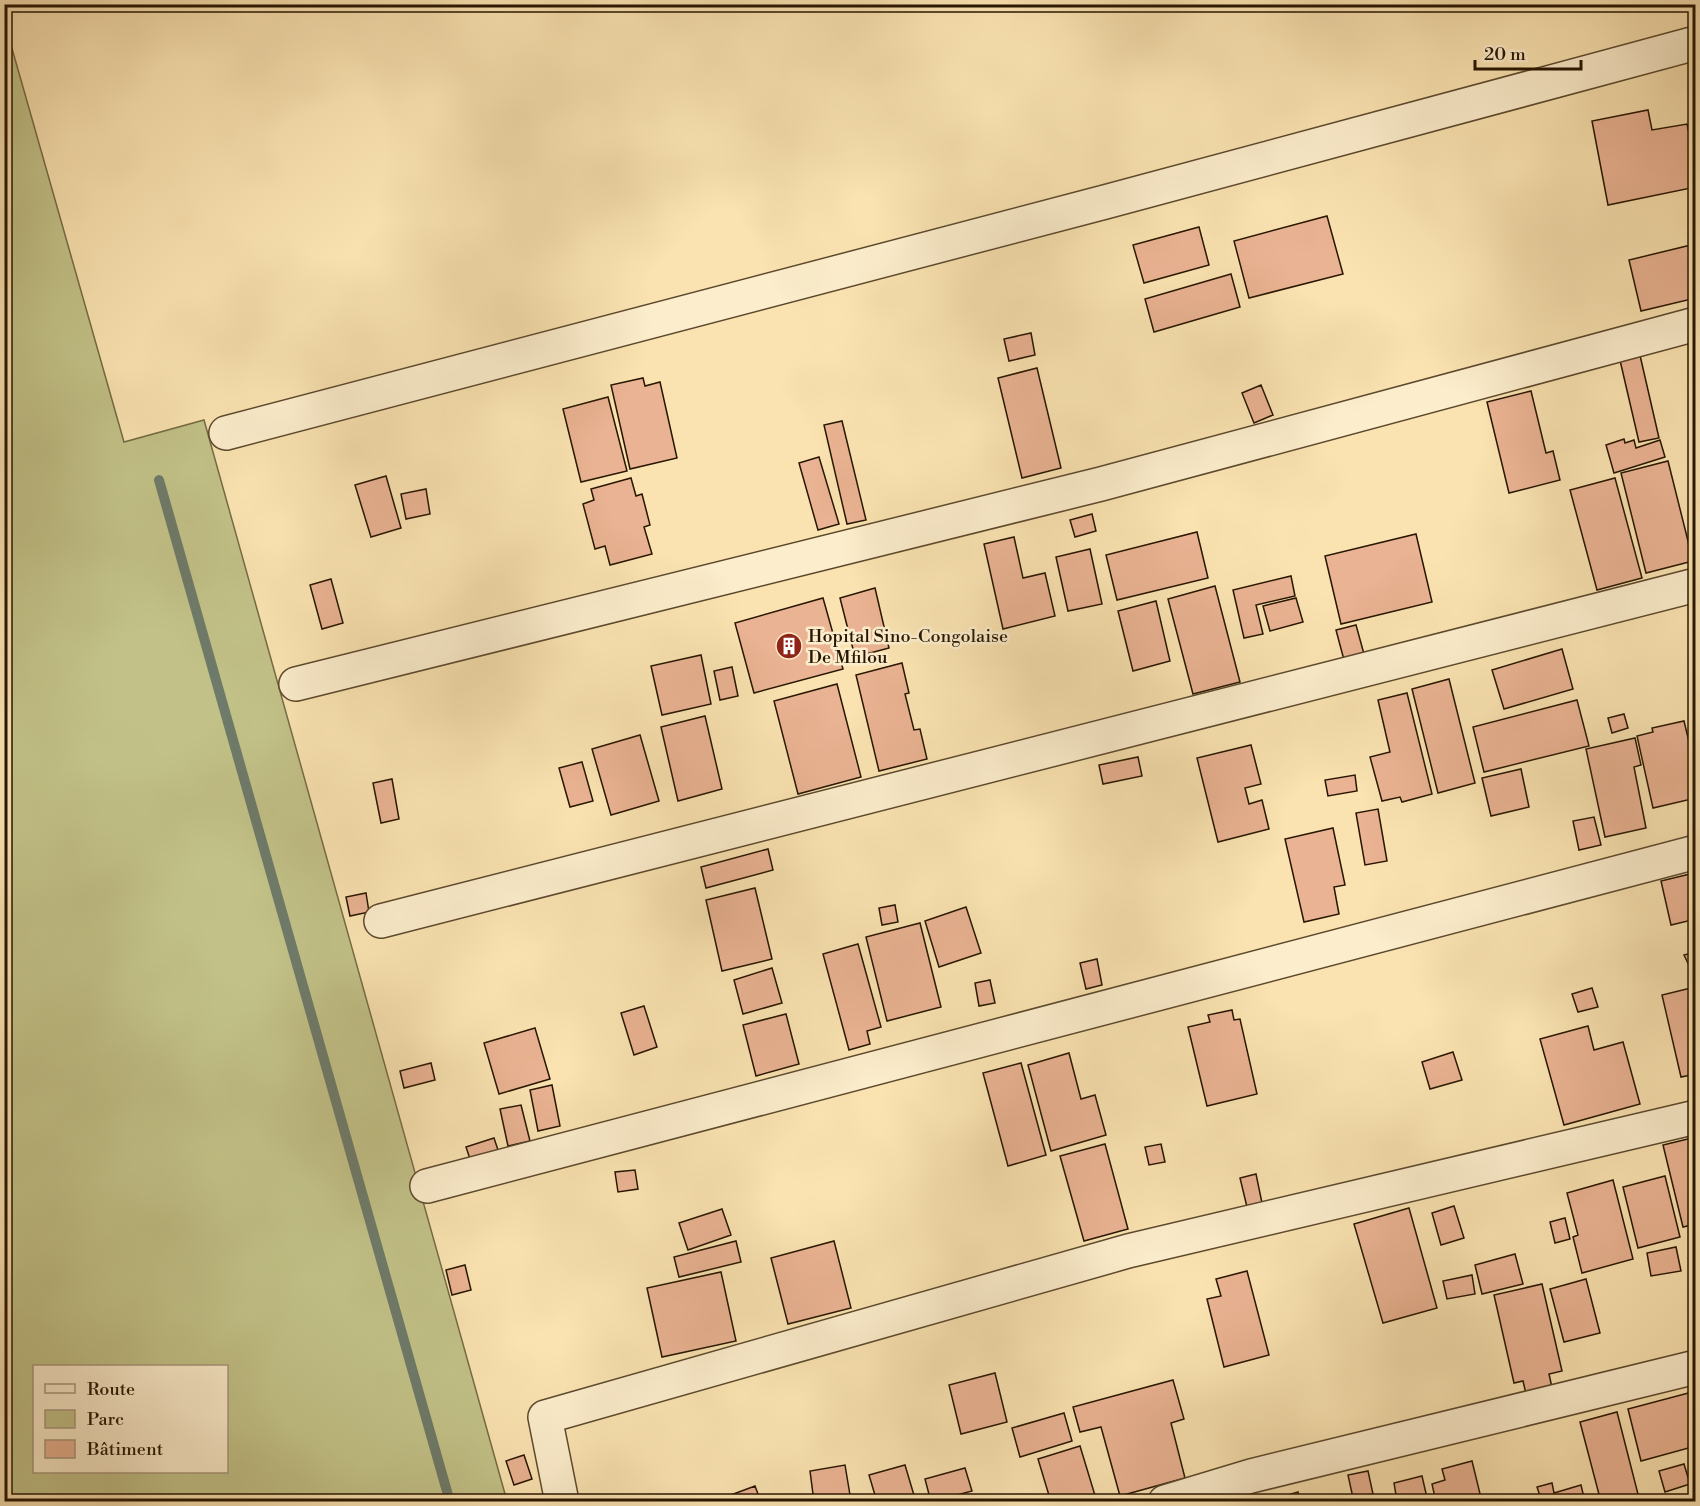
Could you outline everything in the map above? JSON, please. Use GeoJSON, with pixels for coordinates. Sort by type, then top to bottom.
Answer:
{"type":"FeatureCollection","features":[{"type":"Feature","properties":{"kind":"street"},"geometry":{"type":"LineString","coordinates":[[226,433],[1105,202],[1695,43]]}},
{"type":"Feature","properties":{"kind":"street"},"geometry":{"type":"LineString","coordinates":[[296,684],[1101,484],[1695,324]]}},
{"type":"Feature","properties":{"kind":"street"},"geometry":{"type":"LineString","coordinates":[[381,921],[1695,585]]}},
{"type":"Feature","properties":{"kind":"street"},"geometry":{"type":"LineString","coordinates":[[427,1186],[1695,852]]}},
{"type":"Feature","properties":{"kind":"street"},"geometry":{"type":"LineString","coordinates":[[562,1502],[545,1417],[1128,1251],[1695,1117]]}},
{"type":"Feature","properties":{"kind":"street"},"geometry":{"type":"LineString","coordinates":[[1165,1502],[1251,1476],[1695,1367]]}},
{"type":"Feature","properties":{"kind":"green space"},"geometry":{"type":"Polygon","coordinates":[[[9,38],[124,442],[204,420],[507,1501],[5,1502],[4,39],[9,38]]]}},
{"type":"Feature","properties":{"kind":"building"},"geometry":{"type":"Polygon","coordinates":[[[1648,110],[1652,130],[1687,124],[1696,167],[1696,187],[1608,205],[1592,121],[1648,110]]]}},
{"type":"Feature","properties":{"kind":"building"},"geometry":{"type":"Polygon","coordinates":[[[1327,216],[1343,274],[1249,298],[1234,241],[1327,216]]]}},
{"type":"Feature","properties":{"kind":"building"},"geometry":{"type":"Polygon","coordinates":[[[1199,227],[1209,265],[1144,283],[1133,245],[1199,227]]]}},
{"type":"Feature","properties":{"kind":"building"},"geometry":{"type":"Polygon","coordinates":[[[1691,245],[1696,265],[1696,298],[1641,311],[1629,260],[1691,245]]]}},
{"type":"Feature","properties":{"kind":"building"},"geometry":{"type":"Polygon","coordinates":[[[1231,274],[1240,307],[1154,332],[1145,299],[1231,274]]]}},
{"type":"Feature","properties":{"kind":"building"},"geometry":{"type":"Polygon","coordinates":[[[1031,333],[1035,355],[1009,361],[1004,339],[1031,333]]]}},
{"type":"Feature","properties":{"kind":"building"},"geometry":{"type":"Polygon","coordinates":[[[1639,351],[1659,438],[1639,442],[1619,356],[1639,351]]]}},
{"type":"Feature","properties":{"kind":"building"},"geometry":{"type":"Polygon","coordinates":[[[1037,368],[1061,468],[1022,478],[998,378],[1037,368]]]}},
{"type":"Feature","properties":{"kind":"building"},"geometry":{"type":"Polygon","coordinates":[[[643,378],[645,386],[660,382],[677,458],[630,469],[611,385],[643,378]]]}},
{"type":"Feature","properties":{"kind":"building"},"geometry":{"type":"Polygon","coordinates":[[[1261,385],[1273,415],[1254,423],[1242,393],[1261,385]]]}},
{"type":"Feature","properties":{"kind":"building"},"geometry":{"type":"Polygon","coordinates":[[[1531,391],[1546,453],[1553,451],[1560,480],[1509,493],[1487,402],[1531,391]]]}},
{"type":"Feature","properties":{"kind":"building"},"geometry":{"type":"Polygon","coordinates":[[[608,397],[627,471],[581,482],[563,409],[608,397]]]}},
{"type":"Feature","properties":{"kind":"building"},"geometry":{"type":"Polygon","coordinates":[[[842,421],[866,520],[847,524],[824,425],[842,421]]]}},
{"type":"Feature","properties":{"kind":"building"},"geometry":{"type":"Polygon","coordinates":[[[1624,439],[1625,443],[1634,440],[1636,448],[1660,440],[1665,457],[1614,473],[1606,445],[1624,439]]]}},
{"type":"Feature","properties":{"kind":"building"},"geometry":{"type":"Polygon","coordinates":[[[819,457],[839,524],[818,530],[799,463],[819,457]]]}},
{"type":"Feature","properties":{"kind":"building"},"geometry":{"type":"Polygon","coordinates":[[[1668,461],[1693,561],[1646,573],[1621,473],[1668,461]]]}},
{"type":"Feature","properties":{"kind":"building"},"geometry":{"type":"Polygon","coordinates":[[[386,476],[401,528],[371,537],[355,485],[386,476]]]}},
{"type":"Feature","properties":{"kind":"building"},"geometry":{"type":"Polygon","coordinates":[[[631,478],[636,496],[642,494],[650,525],[644,527],[652,554],[610,565],[605,546],[595,549],[583,504],[594,500],[591,489],[631,478]]]}},
{"type":"Feature","properties":{"kind":"building"},"geometry":{"type":"Polygon","coordinates":[[[1615,478],[1642,578],[1597,590],[1570,490],[1615,478]]]}},
{"type":"Feature","properties":{"kind":"building"},"geometry":{"type":"Polygon","coordinates":[[[426,489],[430,514],[406,519],[401,494],[426,489]]]}},
{"type":"Feature","properties":{"kind":"building"},"geometry":{"type":"Polygon","coordinates":[[[1092,514],[1096,531],[1075,537],[1070,520],[1092,514]]]}},
{"type":"Feature","properties":{"kind":"building"},"geometry":{"type":"Polygon","coordinates":[[[1197,532],[1208,578],[1117,600],[1106,555],[1197,532]]]}},
{"type":"Feature","properties":{"kind":"building"},"geometry":{"type":"Polygon","coordinates":[[[1416,534],[1432,602],[1341,624],[1325,556],[1416,534]]]}},
{"type":"Feature","properties":{"kind":"building"},"geometry":{"type":"Polygon","coordinates":[[[1014,537],[1023,578],[1045,573],[1055,616],[1003,629],[984,544],[1014,537]]]}},
{"type":"Feature","properties":{"kind":"building"},"geometry":{"type":"Polygon","coordinates":[[[1090,549],[1102,604],[1068,611],[1056,557],[1090,549]]]}},
{"type":"Feature","properties":{"kind":"building"},"geometry":{"type":"Polygon","coordinates":[[[1291,576],[1295,596],[1256,605],[1263,634],[1244,638],[1233,590],[1291,576]]]}},
{"type":"Feature","properties":{"kind":"building"},"geometry":{"type":"Polygon","coordinates":[[[331,579],[343,623],[322,629],[310,585],[331,579]]]}},
{"type":"Feature","properties":{"kind":"building"},"geometry":{"type":"Polygon","coordinates":[[[1215,586],[1240,682],[1193,694],[1168,599],[1215,586]]]}},
{"type":"Feature","properties":{"kind":"building"},"geometry":{"type":"Polygon","coordinates":[[[875,588],[889,648],[855,657],[840,598],[875,588]]]}},
{"type":"Feature","properties":{"kind":"building","name":"Hopital Sino-Congolaise De Mfilou"},"geometry":{"type":"Polygon","coordinates":[[[823,598],[843,669],[754,693],[735,623],[823,598]]]}},
{"type":"Feature","properties":{"kind":"building"},"geometry":{"type":"Polygon","coordinates":[[[1296,598],[1303,622],[1270,631],[1263,606],[1296,598]]]}},
{"type":"Feature","properties":{"kind":"building"},"geometry":{"type":"Polygon","coordinates":[[[1156,601],[1170,661],[1133,671],[1118,611],[1156,601]]]}},
{"type":"Feature","properties":{"kind":"building"},"geometry":{"type":"Polygon","coordinates":[[[1356,625],[1364,654],[1344,660],[1336,630],[1356,625]]]}},
{"type":"Feature","properties":{"kind":"building"},"geometry":{"type":"Polygon","coordinates":[[[1562,649],[1573,689],[1504,709],[1492,670],[1562,649]]]}},
{"type":"Feature","properties":{"kind":"building"},"geometry":{"type":"Polygon","coordinates":[[[701,655],[711,704],[662,715],[651,666],[701,655]]]}},
{"type":"Feature","properties":{"kind":"building"},"geometry":{"type":"Polygon","coordinates":[[[902,663],[909,693],[905,694],[914,730],[920,729],[927,759],[879,771],[856,675],[902,663]]]}},
{"type":"Feature","properties":{"kind":"building"},"geometry":{"type":"Polygon","coordinates":[[[732,667],[738,696],[720,700],[714,671],[732,667]]]}},
{"type":"Feature","properties":{"kind":"building"},"geometry":{"type":"Polygon","coordinates":[[[1449,679],[1475,783],[1438,793],[1412,689],[1449,679]]]}},
{"type":"Feature","properties":{"kind":"building"},"geometry":{"type":"Polygon","coordinates":[[[837,684],[861,777],[798,794],[774,701],[837,684]]]}},
{"type":"Feature","properties":{"kind":"building"},"geometry":{"type":"Polygon","coordinates":[[[1407,693],[1432,794],[1402,802],[1400,797],[1382,801],[1370,757],[1390,752],[1378,700],[1407,693]]]}},
{"type":"Feature","properties":{"kind":"building"},"geometry":{"type":"Polygon","coordinates":[[[1577,700],[1589,746],[1484,772],[1473,727],[1577,700]]]}},
{"type":"Feature","properties":{"kind":"building"},"geometry":{"type":"Polygon","coordinates":[[[1624,714],[1628,728],[1612,733],[1608,718],[1624,714]]]}},
{"type":"Feature","properties":{"kind":"building"},"geometry":{"type":"Polygon","coordinates":[[[705,716],[722,789],[678,801],[661,727],[705,716]]]}},
{"type":"Feature","properties":{"kind":"building"},"geometry":{"type":"Polygon","coordinates":[[[1684,721],[1696,771],[1696,798],[1653,808],[1637,736],[1653,732],[1652,728],[1684,721]]]}},
{"type":"Feature","properties":{"kind":"building"},"geometry":{"type":"Polygon","coordinates":[[[640,735],[659,801],[611,815],[592,749],[640,735]]]}},
{"type":"Feature","properties":{"kind":"building"},"geometry":{"type":"Polygon","coordinates":[[[1635,738],[1641,765],[1634,767],[1646,828],[1605,837],[1586,749],[1635,738]]]}},
{"type":"Feature","properties":{"kind":"building"},"geometry":{"type":"Polygon","coordinates":[[[1251,745],[1261,784],[1245,788],[1249,804],[1262,800],[1269,829],[1218,842],[1197,758],[1251,745]]]}},
{"type":"Feature","properties":{"kind":"building"},"geometry":{"type":"Polygon","coordinates":[[[1138,757],[1142,776],[1103,784],[1099,765],[1138,757]]]}},
{"type":"Feature","properties":{"kind":"building"},"geometry":{"type":"Polygon","coordinates":[[[582,762],[593,801],[570,807],[559,768],[582,762]]]}},
{"type":"Feature","properties":{"kind":"building"},"geometry":{"type":"Polygon","coordinates":[[[1521,769],[1529,807],[1491,816],[1482,778],[1521,769]]]}},
{"type":"Feature","properties":{"kind":"building"},"geometry":{"type":"Polygon","coordinates":[[[1355,775],[1357,791],[1328,796],[1325,780],[1355,775]]]}},
{"type":"Feature","properties":{"kind":"building"},"geometry":{"type":"Polygon","coordinates":[[[392,779],[399,819],[381,823],[373,783],[392,779]]]}},
{"type":"Feature","properties":{"kind":"building"},"geometry":{"type":"Polygon","coordinates":[[[1378,809],[1387,861],[1365,865],[1356,813],[1378,809]]]}},
{"type":"Feature","properties":{"kind":"building"},"geometry":{"type":"Polygon","coordinates":[[[1594,817],[1601,845],[1579,850],[1573,821],[1594,817]]]}},
{"type":"Feature","properties":{"kind":"building"},"geometry":{"type":"Polygon","coordinates":[[[1333,828],[1345,885],[1334,887],[1339,914],[1304,922],[1285,839],[1333,828]]]}},
{"type":"Feature","properties":{"kind":"building"},"geometry":{"type":"Polygon","coordinates":[[[768,849],[773,870],[706,888],[701,867],[768,849]]]}},
{"type":"Feature","properties":{"kind":"building"},"geometry":{"type":"Polygon","coordinates":[[[1690,874],[1696,899],[1696,906],[1689,908],[1692,920],[1671,925],[1661,881],[1690,874]]]}},
{"type":"Feature","properties":{"kind":"building"},"geometry":{"type":"Polygon","coordinates":[[[755,888],[772,959],[722,971],[706,900],[755,888]]]}},
{"type":"Feature","properties":{"kind":"building"},"geometry":{"type":"Polygon","coordinates":[[[366,893],[369,912],[350,916],[346,897],[366,893]]]}},
{"type":"Feature","properties":{"kind":"building"},"geometry":{"type":"Polygon","coordinates":[[[895,905],[898,922],[882,925],[879,908],[895,905]]]}},
{"type":"Feature","properties":{"kind":"building"},"geometry":{"type":"Polygon","coordinates":[[[966,907],[981,953],[939,967],[925,921],[966,907]]]}},
{"type":"Feature","properties":{"kind":"building"},"geometry":{"type":"Polygon","coordinates":[[[920,923],[941,1007],[887,1021],[866,937],[920,923]]]}},
{"type":"Feature","properties":{"kind":"building"},"geometry":{"type":"Polygon","coordinates":[[[858,944],[881,1027],[867,1031],[870,1044],[849,1050],[823,954],[858,944]]]}},
{"type":"Feature","properties":{"kind":"building"},"geometry":{"type":"Polygon","coordinates":[[[1696,952],[1696,980],[1684,955],[1696,952]]]}},
{"type":"Feature","properties":{"kind":"building"},"geometry":{"type":"Polygon","coordinates":[[[1097,959],[1102,985],[1086,989],[1080,963],[1097,959]]]}},
{"type":"Feature","properties":{"kind":"building"},"geometry":{"type":"Polygon","coordinates":[[[772,968],[782,1003],[743,1014],[734,980],[772,968]]]}},
{"type":"Feature","properties":{"kind":"building"},"geometry":{"type":"Polygon","coordinates":[[[990,980],[995,1003],[979,1006],[975,983],[990,980]]]}},
{"type":"Feature","properties":{"kind":"building"},"geometry":{"type":"Polygon","coordinates":[[[1592,988],[1598,1007],[1578,1012],[1572,994],[1592,988]]]}},
{"type":"Feature","properties":{"kind":"building"},"geometry":{"type":"Polygon","coordinates":[[[1691,988],[1696,1009],[1696,1074],[1681,1077],[1662,995],[1691,988]]]}},
{"type":"Feature","properties":{"kind":"building"},"geometry":{"type":"Polygon","coordinates":[[[644,1006],[657,1047],[634,1055],[621,1013],[644,1006]]]}},
{"type":"Feature","properties":{"kind":"building"},"geometry":{"type":"Polygon","coordinates":[[[1232,1010],[1234,1020],[1240,1019],[1257,1094],[1207,1106],[1188,1027],[1210,1022],[1208,1015],[1232,1010]]]}},
{"type":"Feature","properties":{"kind":"building"},"geometry":{"type":"Polygon","coordinates":[[[786,1014],[799,1064],[756,1076],[743,1025],[786,1014]]]}},
{"type":"Feature","properties":{"kind":"building"},"geometry":{"type":"Polygon","coordinates":[[[1588,1026],[1594,1050],[1623,1042],[1640,1104],[1564,1125],[1540,1039],[1588,1026]]]}},
{"type":"Feature","properties":{"kind":"building"},"geometry":{"type":"Polygon","coordinates":[[[535,1028],[550,1079],[499,1094],[484,1043],[535,1028]]]}},
{"type":"Feature","properties":{"kind":"building"},"geometry":{"type":"Polygon","coordinates":[[[1453,1052],[1462,1080],[1430,1089],[1422,1062],[1453,1052]]]}},
{"type":"Feature","properties":{"kind":"building"},"geometry":{"type":"Polygon","coordinates":[[[1069,1053],[1081,1099],[1095,1095],[1106,1135],[1051,1151],[1028,1065],[1069,1053]]]}},
{"type":"Feature","properties":{"kind":"building"},"geometry":{"type":"Polygon","coordinates":[[[431,1063],[435,1080],[404,1088],[400,1071],[431,1063]]]}},
{"type":"Feature","properties":{"kind":"building"},"geometry":{"type":"Polygon","coordinates":[[[1021,1063],[1046,1155],[1008,1166],[983,1073],[1021,1063]]]}},
{"type":"Feature","properties":{"kind":"building"},"geometry":{"type":"Polygon","coordinates":[[[552,1085],[560,1126],[538,1131],[530,1090],[552,1085]]]}},
{"type":"Feature","properties":{"kind":"building"},"geometry":{"type":"Polygon","coordinates":[[[521,1105],[530,1141],[508,1146],[500,1109],[521,1105]]]}},
{"type":"Feature","properties":{"kind":"building"},"geometry":{"type":"Polygon","coordinates":[[[1696,1137],[1696,1224],[1683,1227],[1663,1145],[1696,1137]]]}},
{"type":"Feature","properties":{"kind":"building"},"geometry":{"type":"Polygon","coordinates":[[[494,1138],[500,1156],[472,1165],[466,1147],[494,1138]]]}},
{"type":"Feature","properties":{"kind":"building"},"geometry":{"type":"Polygon","coordinates":[[[1105,1144],[1128,1229],[1084,1241],[1060,1156],[1105,1144]]]}},
{"type":"Feature","properties":{"kind":"building"},"geometry":{"type":"Polygon","coordinates":[[[1161,1144],[1165,1162],[1149,1165],[1145,1147],[1161,1144]]]}},
{"type":"Feature","properties":{"kind":"building"},"geometry":{"type":"Polygon","coordinates":[[[635,1170],[638,1189],[618,1192],[615,1172],[635,1170]]]}},
{"type":"Feature","properties":{"kind":"building"},"geometry":{"type":"Polygon","coordinates":[[[1256,1174],[1262,1203],[1247,1207],[1240,1178],[1256,1174]]]}},
{"type":"Feature","properties":{"kind":"building"},"geometry":{"type":"Polygon","coordinates":[[[1665,1176],[1680,1237],[1638,1248],[1623,1187],[1665,1176]]]}},
{"type":"Feature","properties":{"kind":"building"},"geometry":{"type":"Polygon","coordinates":[[[1613,1180],[1633,1259],[1582,1273],[1573,1237],[1578,1235],[1567,1193],[1613,1180]]]}},
{"type":"Feature","properties":{"kind":"building"},"geometry":{"type":"Polygon","coordinates":[[[1454,1206],[1464,1238],[1441,1245],[1432,1213],[1454,1206]]]}},
{"type":"Feature","properties":{"kind":"building"},"geometry":{"type":"Polygon","coordinates":[[[1409,1208],[1437,1308],[1383,1323],[1354,1224],[1409,1208]]]}},
{"type":"Feature","properties":{"kind":"building"},"geometry":{"type":"Polygon","coordinates":[[[722,1209],[731,1235],[688,1250],[679,1223],[722,1209]]]}},
{"type":"Feature","properties":{"kind":"building"},"geometry":{"type":"Polygon","coordinates":[[[1565,1218],[1570,1239],[1555,1243],[1550,1222],[1565,1218]]]}},
{"type":"Feature","properties":{"kind":"building"},"geometry":{"type":"Polygon","coordinates":[[[736,1241],[741,1262],[679,1277],[674,1257],[736,1241]]]}},
{"type":"Feature","properties":{"kind":"building"},"geometry":{"type":"Polygon","coordinates":[[[834,1241],[851,1308],[788,1324],[771,1258],[834,1241]]]}},
{"type":"Feature","properties":{"kind":"building"},"geometry":{"type":"Polygon","coordinates":[[[1676,1247],[1681,1271],[1651,1276],[1647,1253],[1676,1247]]]}},
{"type":"Feature","properties":{"kind":"building"},"geometry":{"type":"Polygon","coordinates":[[[1515,1254],[1523,1284],[1482,1294],[1475,1265],[1515,1254]]]}},
{"type":"Feature","properties":{"kind":"building"},"geometry":{"type":"Polygon","coordinates":[[[465,1265],[471,1290],[452,1295],[446,1270],[465,1265]]]}},
{"type":"Feature","properties":{"kind":"building"},"geometry":{"type":"Polygon","coordinates":[[[1247,1271],[1269,1355],[1224,1367],[1207,1299],[1221,1296],[1216,1279],[1247,1271]]]}},
{"type":"Feature","properties":{"kind":"building"},"geometry":{"type":"Polygon","coordinates":[[[721,1272],[736,1341],[662,1357],[647,1288],[721,1272]]]}},
{"type":"Feature","properties":{"kind":"building"},"geometry":{"type":"Polygon","coordinates":[[[1472,1275],[1475,1294],[1447,1299],[1443,1281],[1472,1275]]]}},
{"type":"Feature","properties":{"kind":"building"},"geometry":{"type":"Polygon","coordinates":[[[1586,1279],[1600,1333],[1564,1342],[1550,1289],[1586,1279]]]}},
{"type":"Feature","properties":{"kind":"building"},"geometry":{"type":"Polygon","coordinates":[[[1542,1284],[1562,1371],[1549,1374],[1553,1392],[1527,1398],[1523,1381],[1514,1383],[1494,1295],[1542,1284]]]}},
{"type":"Feature","properties":{"kind":"building"},"geometry":{"type":"Polygon","coordinates":[[[995,1373],[1007,1422],[961,1434],[949,1385],[995,1373]]]}},
{"type":"Feature","properties":{"kind":"building"},"geometry":{"type":"Polygon","coordinates":[[[1173,1380],[1184,1419],[1171,1423],[1185,1478],[1120,1496],[1101,1427],[1080,1432],[1073,1407],[1173,1380]]]}},
{"type":"Feature","properties":{"kind":"building"},"geometry":{"type":"Polygon","coordinates":[[[1696,1391],[1696,1446],[1641,1461],[1628,1409],[1696,1391]]]}},
{"type":"Feature","properties":{"kind":"building"},"geometry":{"type":"Polygon","coordinates":[[[1617,1412],[1640,1502],[1601,1502],[1580,1422],[1617,1412]]]}},
{"type":"Feature","properties":{"kind":"building"},"geometry":{"type":"Polygon","coordinates":[[[1064,1413],[1072,1441],[1020,1457],[1012,1428],[1064,1413]]]}},
{"type":"Feature","properties":{"kind":"building"},"geometry":{"type":"Polygon","coordinates":[[[1080,1446],[1097,1502],[1051,1502],[1038,1459],[1080,1446]]]}},
{"type":"Feature","properties":{"kind":"building"},"geometry":{"type":"Polygon","coordinates":[[[524,1455],[532,1479],[514,1485],[506,1461],[524,1455]]]}},
{"type":"Feature","properties":{"kind":"building"},"geometry":{"type":"Polygon","coordinates":[[[1472,1461],[1482,1502],[1436,1502],[1432,1484],[1445,1480],[1442,1469],[1472,1461]]]}},
{"type":"Feature","properties":{"kind":"building"},"geometry":{"type":"Polygon","coordinates":[[[1684,1464],[1690,1484],[1665,1492],[1659,1471],[1684,1464]]]}},
{"type":"Feature","properties":{"kind":"building"},"geometry":{"type":"Polygon","coordinates":[[[845,1465],[851,1501],[814,1502],[810,1471],[845,1465]]]}},
{"type":"Feature","properties":{"kind":"building"},"geometry":{"type":"Polygon","coordinates":[[[905,1465],[916,1502],[877,1502],[869,1475],[905,1465]]]}},
{"type":"Feature","properties":{"kind":"building"},"geometry":{"type":"Polygon","coordinates":[[[965,1468],[972,1491],[931,1502],[925,1479],[965,1468]]]}},
{"type":"Feature","properties":{"kind":"building"},"geometry":{"type":"Polygon","coordinates":[[[1368,1471],[1373,1494],[1353,1498],[1348,1475],[1368,1471]]]}},
{"type":"Feature","properties":{"kind":"building"},"geometry":{"type":"Polygon","coordinates":[[[1422,1476],[1428,1502],[1379,1502],[1379,1499],[1396,1495],[1394,1483],[1422,1476]]]}},
{"type":"Feature","properties":{"kind":"building"},"geometry":{"type":"Polygon","coordinates":[[[1552,1483],[1554,1493],[1581,1485],[1585,1502],[1542,1502],[1537,1487],[1552,1483]]]}},
{"type":"Feature","properties":{"kind":"building"},"geometry":{"type":"Polygon","coordinates":[[[755,1486],[761,1502],[712,1502],[755,1486]]]}},
{"type":"Feature","properties":{"kind":"building"},"geometry":{"type":"Polygon","coordinates":[[[1298,1492],[1301,1502],[1265,1502],[1298,1492]]]}},
{"type":"Feature","properties":{"kind":"waterway"},"geometry":{"type":"LineString","coordinates":[[159,480],[450,1502]]}},
{"type":"Feature","properties":{"kind":"place","name":"Hopital Sino-Congolaise De Mfilou"},"geometry":{"type":"Point","coordinates":[789,646]}}]}
